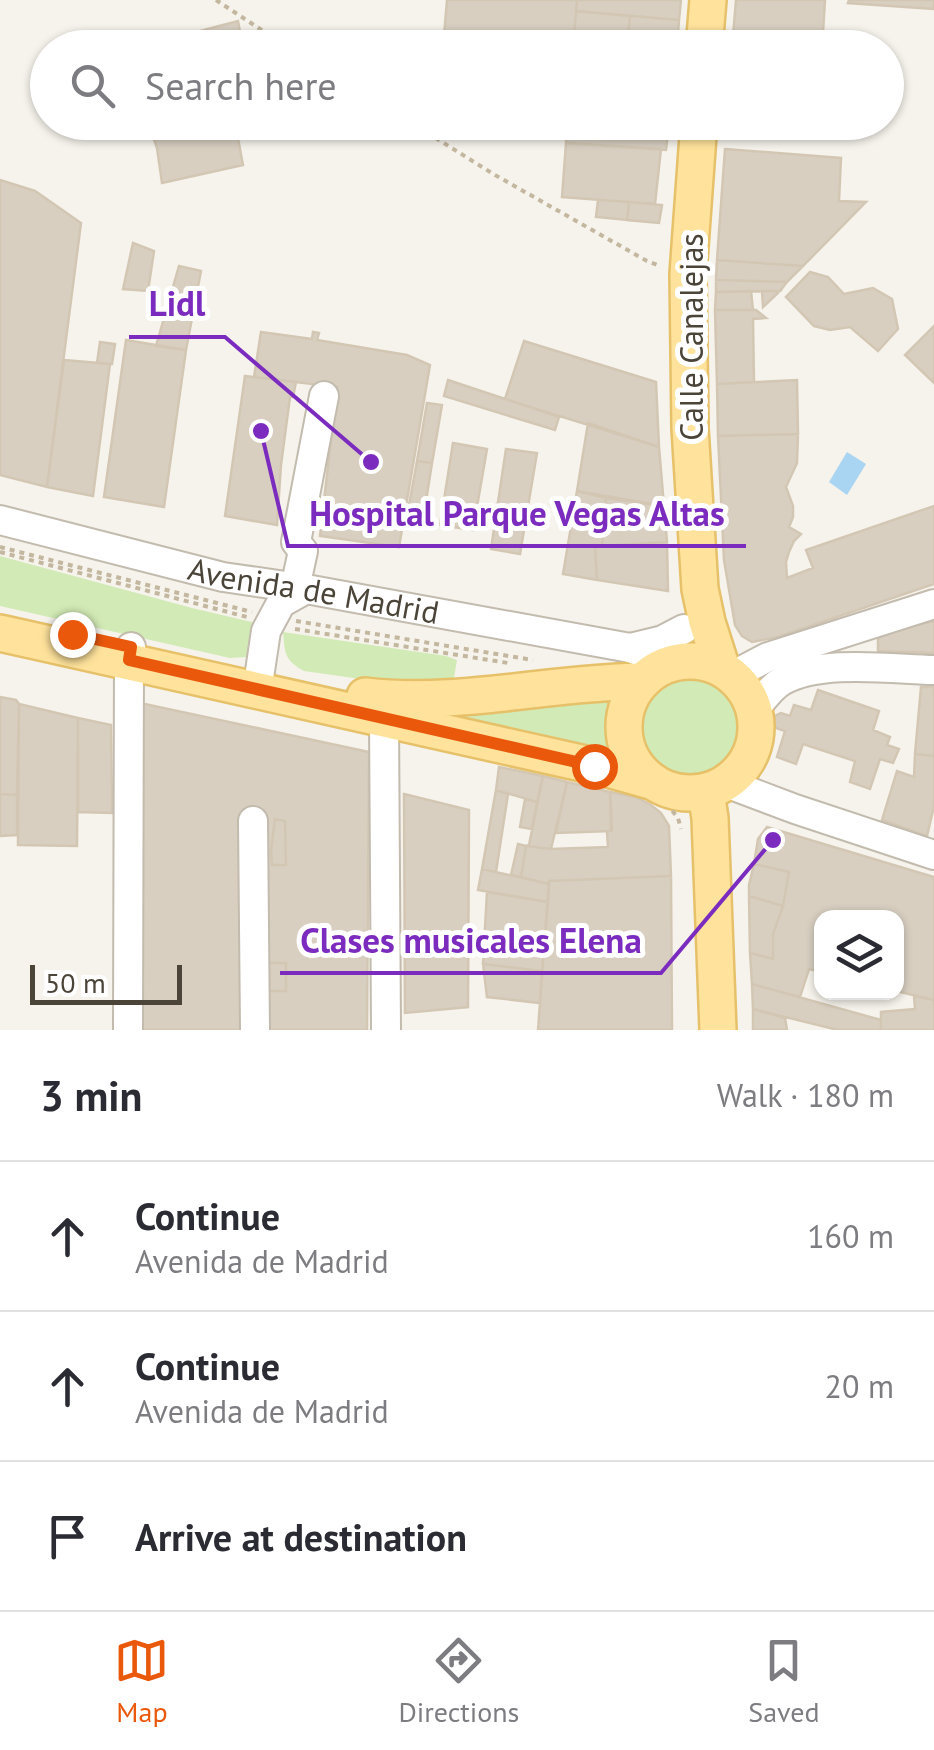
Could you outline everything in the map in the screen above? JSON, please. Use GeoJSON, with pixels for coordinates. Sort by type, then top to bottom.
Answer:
{"type":"FeatureCollection","features":[{"type":"Feature","properties":{"kind":"main road"},"geometry":{"type":"LineString","coordinates":[[706,30],[708,0]]}},
{"type":"Feature","properties":{"kind":"main road","name":"Calle Canalejas"},"geometry":{"type":"LineString","coordinates":[[698,140],[688,274],[690,428],[700,589],[713,653]]}},
{"type":"Feature","properties":{"kind":"main road"},"geometry":{"type":"LineString","coordinates":[[0,618],[130,654],[258,682],[384,719],[608,769],[659,791],[681,792],[714,804]]}},
{"type":"Feature","properties":{"kind":"main road"},"geometry":{"type":"LineString","coordinates":[[0,633],[130,654]]}},
{"type":"Feature","properties":{"kind":"main road"},"geometry":{"type":"LineString","coordinates":[[647,667],[689,661],[706,663],[713,653]]}},
{"type":"Feature","properties":{"kind":"main road"},"geometry":{"type":"LineString","coordinates":[[258,682],[400,700],[441,699],[599,681],[713,653]]}},
{"type":"Feature","properties":{"kind":"main road"},"geometry":{"type":"LineString","coordinates":[[713,653],[742,686],[754,710],[756,728],[746,763],[714,804],[718,1030]]}},
{"type":"Feature","properties":{"kind":"main road"},"geometry":{"type":"LineString","coordinates":[[647,667],[626,714],[625,734],[640,769],[659,791]]}},
{"type":"Feature","properties":{"kind":"street"},"geometry":{"type":"LineString","coordinates":[[258,682],[266,631],[282,603],[300,588],[303,551],[296,542],[324,396]]}},
{"type":"Feature","properties":{"kind":"street","name":"Avenida de Madrid"},"geometry":{"type":"LineString","coordinates":[[0,520],[223,577],[300,588],[647,667]]}},
{"type":"Feature","properties":{"kind":"street"},"geometry":{"type":"LineString","coordinates":[[223,577],[246,591],[256,603],[266,631]]}},
{"type":"Feature","properties":{"kind":"street"},"geometry":{"type":"LineString","coordinates":[[713,653],[768,657],[934,604]]}},
{"type":"Feature","properties":{"kind":"street"},"geometry":{"type":"LineString","coordinates":[[854,630],[862,668]]}},
{"type":"Feature","properties":{"kind":"street"},"geometry":{"type":"LineString","coordinates":[[713,653],[768,657]]}},
{"type":"Feature","properties":{"kind":"street"},"geometry":{"type":"LineString","coordinates":[[128,1030],[130,654]]}},
{"type":"Feature","properties":{"kind":"street"},"geometry":{"type":"LineString","coordinates":[[754,710],[780,682],[810,671],[934,670]]}},
{"type":"Feature","properties":{"kind":"street"},"geometry":{"type":"LineString","coordinates":[[384,719],[386,1030]]}},
{"type":"Feature","properties":{"kind":"street"},"geometry":{"type":"LineString","coordinates":[[714,804],[794,810],[934,855]]}},
{"type":"Feature","properties":{"kind":"street"},"geometry":{"type":"LineString","coordinates":[[253,821],[255,1030]]}},
{"type":"Feature","properties":{"kind":"path"},"geometry":{"type":"LineString","coordinates":[[216,0],[262,30]]}},
{"type":"Feature","properties":{"kind":"path"},"geometry":{"type":"LineString","coordinates":[[439,140],[647,262],[688,274]]}},
{"type":"Feature","properties":{"kind":"path"},"geometry":{"type":"LineString","coordinates":[[659,791],[678,818],[714,804]]}},
{"type":"Feature","properties":{"kind":"green space"},"geometry":{"type":"Polygon","coordinates":[[[0,556],[256,623],[256,652],[230,658],[0,606],[0,556]]]}},
{"type":"Feature","properties":{"kind":"green space"},"geometry":{"type":"Polygon","coordinates":[[[283,632],[446,656],[457,660],[454,678],[396,684],[304,671],[287,655],[283,632]]]}},
{"type":"Feature","properties":{"kind":"green space"},"geometry":{"type":"Polygon","coordinates":[[[690,678],[709,682],[725,692],[735,708],[739,727],[735,746],[725,762],[709,772],[690,776],[671,772],[655,762],[645,746],[641,727],[645,708],[655,692],[671,682],[690,678]]]}},
{"type":"Feature","properties":{"kind":"green space"},"geometry":{"type":"Polygon","coordinates":[[[630,688],[620,704],[617,720],[623,755],[446,712],[630,688]]]}},
{"type":"Feature","properties":{"kind":"water"},"geometry":{"type":"Polygon","coordinates":[[[847,452],[866,464],[847,495],[829,482],[847,452]]]}},
{"type":"Feature","properties":{"kind":"building"},"geometry":{"type":"Polygon","coordinates":[[[447,0],[577,0],[574,30],[444,30],[447,0]]]}},
{"type":"Feature","properties":{"kind":"building"},"geometry":{"type":"Polygon","coordinates":[[[577,0],[681,0],[679,20],[576,11],[577,0]]]}},
{"type":"Feature","properties":{"kind":"building"},"geometry":{"type":"Polygon","coordinates":[[[736,0],[825,0],[823,30],[734,30],[736,0]]]}},
{"type":"Feature","properties":{"kind":"building"},"geometry":{"type":"Polygon","coordinates":[[[934,0],[934,9],[848,3],[934,0]]]}},
{"type":"Feature","properties":{"kind":"building"},"geometry":{"type":"Polygon","coordinates":[[[576,11],[630,16],[629,30],[574,30],[576,11]]]}},
{"type":"Feature","properties":{"kind":"building"},"geometry":{"type":"Polygon","coordinates":[[[630,16],[679,20],[678,30],[629,30],[630,16]]]}},
{"type":"Feature","properties":{"kind":"building"},"geometry":{"type":"Polygon","coordinates":[[[238,21],[240,30],[204,30],[238,21]]]}},
{"type":"Feature","properties":{"kind":"building"},"geometry":{"type":"Polygon","coordinates":[[[154,140],[238,140],[243,165],[162,183],[154,140]]]}},
{"type":"Feature","properties":{"kind":"building"},"geometry":{"type":"Polygon","coordinates":[[[566,140],[667,140],[666,150],[566,140]]]}},
{"type":"Feature","properties":{"kind":"building"},"geometry":{"type":"Polygon","coordinates":[[[566,143],[661,149],[655,204],[562,197],[566,143]]]}},
{"type":"Feature","properties":{"kind":"building"},"geometry":{"type":"Polygon","coordinates":[[[725,149],[841,158],[839,201],[866,202],[803,266],[717,260],[725,149]]]}},
{"type":"Feature","properties":{"kind":"building"},"geometry":{"type":"Polygon","coordinates":[[[0,180],[35,191],[81,223],[47,487],[0,475],[0,180]]]}},
{"type":"Feature","properties":{"kind":"building"},"geometry":{"type":"Polygon","coordinates":[[[598,200],[629,202],[627,220],[596,217],[598,200]]]}},
{"type":"Feature","properties":{"kind":"building"},"geometry":{"type":"Polygon","coordinates":[[[629,202],[662,205],[659,223],[627,220],[629,202]]]}},
{"type":"Feature","properties":{"kind":"building"},"geometry":{"type":"Polygon","coordinates":[[[133,243],[154,251],[148,291],[123,289],[133,243]]]}},
{"type":"Feature","properties":{"kind":"building"},"geometry":{"type":"Polygon","coordinates":[[[717,260],[803,266],[787,282],[716,280],[717,260]]]}},
{"type":"Feature","properties":{"kind":"building"},"geometry":{"type":"Polygon","coordinates":[[[179,266],[201,271],[186,350],[156,346],[179,266]]]}},
{"type":"Feature","properties":{"kind":"building"},"geometry":{"type":"Polygon","coordinates":[[[810,272],[828,277],[844,294],[873,288],[892,299],[898,329],[878,351],[850,327],[830,330],[814,326],[786,297],[810,272]]]}},
{"type":"Feature","properties":{"kind":"building"},"geometry":{"type":"Polygon","coordinates":[[[716,280],[787,282],[780,291],[716,292],[716,280]]]}},
{"type":"Feature","properties":{"kind":"building"},"geometry":{"type":"Polygon","coordinates":[[[751,291],[753,310],[715,310],[716,292],[751,291]]]}},
{"type":"Feature","properties":{"kind":"building"},"geometry":{"type":"Polygon","coordinates":[[[762,291],[780,291],[763,307],[762,291]]]}},
{"type":"Feature","properties":{"kind":"building"},"geometry":{"type":"Polygon","coordinates":[[[715,310],[756,310],[766,318],[753,319],[754,382],[717,384],[715,310]]]}},
{"type":"Feature","properties":{"kind":"building"},"geometry":{"type":"Polygon","coordinates":[[[934,326],[934,383],[905,355],[934,326]]]}},
{"type":"Feature","properties":{"kind":"building"},"geometry":{"type":"Polygon","coordinates":[[[261,332],[312,339],[313,332],[319,333],[317,340],[407,355],[430,365],[399,547],[320,536],[337,387],[254,377],[261,332]]]}},
{"type":"Feature","properties":{"kind":"building"},"geometry":{"type":"Polygon","coordinates":[[[126,340],[186,350],[164,507],[104,497],[126,340]]]}},
{"type":"Feature","properties":{"kind":"building"},"geometry":{"type":"Polygon","coordinates":[[[524,341],[656,382],[659,447],[505,399],[524,341]]]}},
{"type":"Feature","properties":{"kind":"building"},"geometry":{"type":"Polygon","coordinates":[[[100,342],[115,344],[112,364],[97,363],[100,342]]]}},
{"type":"Feature","properties":{"kind":"building"},"geometry":{"type":"Polygon","coordinates":[[[64,360],[110,364],[93,496],[47,487],[64,360]]]}},
{"type":"Feature","properties":{"kind":"building"},"geometry":{"type":"Polygon","coordinates":[[[245,376],[296,382],[290,397],[277,525],[225,516],[245,376]]]}},
{"type":"Feature","properties":{"kind":"building"},"geometry":{"type":"Polygon","coordinates":[[[448,380],[559,417],[555,430],[444,396],[448,380]]]}},
{"type":"Feature","properties":{"kind":"building"},"geometry":{"type":"Polygon","coordinates":[[[797,380],[798,434],[718,436],[717,384],[797,380]]]}},
{"type":"Feature","properties":{"kind":"building"},"geometry":{"type":"Polygon","coordinates":[[[427,403],[442,405],[432,463],[417,461],[427,403]]]}},
{"type":"Feature","properties":{"kind":"building"},"geometry":{"type":"Polygon","coordinates":[[[588,423],[659,447],[664,506],[577,491],[588,423]]]}},
{"type":"Feature","properties":{"kind":"building"},"geometry":{"type":"Polygon","coordinates":[[[798,434],[797,463],[786,487],[793,506],[789,527],[801,534],[789,552],[787,578],[813,568],[806,550],[934,506],[934,584],[778,637],[752,642],[735,625],[724,560],[718,436],[798,434]]]}},
{"type":"Feature","properties":{"kind":"building"},"geometry":{"type":"Polygon","coordinates":[[[453,443],[487,449],[473,530],[440,525],[453,443]]]}},
{"type":"Feature","properties":{"kind":"building"},"geometry":{"type":"Polygon","coordinates":[[[506,449],[537,453],[520,554],[491,549],[506,449]]]}},
{"type":"Feature","properties":{"kind":"building"},"geometry":{"type":"Polygon","coordinates":[[[417,461],[432,463],[424,514],[408,511],[417,461]]]}},
{"type":"Feature","properties":{"kind":"building"},"geometry":{"type":"Polygon","coordinates":[[[577,491],[606,498],[602,546],[595,547],[597,580],[563,574],[577,491]]]}},
{"type":"Feature","properties":{"kind":"building"},"geometry":{"type":"Polygon","coordinates":[[[606,498],[664,506],[667,542],[602,546],[606,498]]]}},
{"type":"Feature","properties":{"kind":"building"},"geometry":{"type":"Polygon","coordinates":[[[667,542],[668,591],[597,580],[595,547],[667,542]]]}},
{"type":"Feature","properties":{"kind":"building"},"geometry":{"type":"Polygon","coordinates":[[[934,621],[934,653],[878,651],[878,635],[934,621]]]}},
{"type":"Feature","properties":{"kind":"building"},"geometry":{"type":"Polygon","coordinates":[[[921,687],[934,687],[934,756],[915,754],[921,687]]]}},
{"type":"Feature","properties":{"kind":"building"},"geometry":{"type":"Polygon","coordinates":[[[818,690],[879,711],[873,730],[890,737],[887,745],[899,749],[893,763],[880,759],[870,789],[850,782],[855,761],[803,744],[796,764],[777,757],[785,731],[776,728],[775,716],[790,716],[794,705],[811,710],[818,690]]]}},
{"type":"Feature","properties":{"kind":"building"},"geometry":{"type":"Polygon","coordinates":[[[0,697],[19,704],[17,795],[0,794],[0,697]]]}},
{"type":"Feature","properties":{"kind":"building"},"geometry":{"type":"Polygon","coordinates":[[[140,703],[369,752],[367,1030],[142,1030],[140,703]]]}},
{"type":"Feature","properties":{"kind":"building"},"geometry":{"type":"Polygon","coordinates":[[[19,704],[78,718],[77,846],[18,845],[19,704]]]}},
{"type":"Feature","properties":{"kind":"building"},"geometry":{"type":"Polygon","coordinates":[[[78,718],[111,725],[112,813],[78,812],[78,718]]]}},
{"type":"Feature","properties":{"kind":"building"},"geometry":{"type":"Polygon","coordinates":[[[915,754],[934,756],[934,806],[927,836],[882,820],[897,771],[914,777],[915,754]]]}},
{"type":"Feature","properties":{"kind":"building"},"geometry":{"type":"Polygon","coordinates":[[[499,767],[543,776],[537,802],[496,790],[499,767]]]}},
{"type":"Feature","properties":{"kind":"building"},"geometry":{"type":"Polygon","coordinates":[[[543,776],[567,782],[551,849],[526,846],[543,776]]]}},
{"type":"Feature","properties":{"kind":"building"},"geometry":{"type":"Polygon","coordinates":[[[567,782],[610,792],[611,831],[556,833],[567,782]]]}},
{"type":"Feature","properties":{"kind":"building"},"geometry":{"type":"Polygon","coordinates":[[[496,790],[508,794],[496,872],[482,869],[496,790]]]}},
{"type":"Feature","properties":{"kind":"building"},"geometry":{"type":"Polygon","coordinates":[[[610,792],[636,797],[661,813],[669,826],[671,876],[549,884],[521,877],[526,846],[608,847],[607,832],[612,830],[610,792]]]}},
{"type":"Feature","properties":{"kind":"building"},"geometry":{"type":"Polygon","coordinates":[[[0,794],[17,795],[17,835],[0,836],[0,794]]]}},
{"type":"Feature","properties":{"kind":"building"},"geometry":{"type":"Polygon","coordinates":[[[404,794],[469,810],[468,1007],[405,1013],[404,794]]]}},
{"type":"Feature","properties":{"kind":"building"},"geometry":{"type":"Polygon","coordinates":[[[525,799],[537,802],[532,829],[520,827],[525,799]]]}},
{"type":"Feature","properties":{"kind":"building"},"geometry":{"type":"Polygon","coordinates":[[[275,819],[285,821],[286,865],[272,865],[275,819]]]}},
{"type":"Feature","properties":{"kind":"building"},"geometry":{"type":"Polygon","coordinates":[[[767,827],[934,877],[934,1000],[904,993],[904,910],[814,910],[814,970],[809,969],[800,997],[752,984],[750,953],[773,959],[773,934],[789,872],[754,864],[758,839],[767,827]]]}},
{"type":"Feature","properties":{"kind":"building"},"geometry":{"type":"Polygon","coordinates":[[[518,844],[526,846],[521,877],[511,875],[518,844]]]}},
{"type":"Feature","properties":{"kind":"building"},"geometry":{"type":"Polygon","coordinates":[[[754,864],[789,872],[783,906],[749,896],[754,864]]]}},
{"type":"Feature","properties":{"kind":"building"},"geometry":{"type":"Polygon","coordinates":[[[482,869],[549,884],[548,902],[478,890],[482,869]]]}},
{"type":"Feature","properties":{"kind":"building"},"geometry":{"type":"Polygon","coordinates":[[[671,876],[672,1030],[538,1030],[549,881],[671,876]]]}},
{"type":"Feature","properties":{"kind":"building"},"geometry":{"type":"Polygon","coordinates":[[[487,892],[548,902],[542,971],[483,964],[487,892]]]}},
{"type":"Feature","properties":{"kind":"building"},"geometry":{"type":"Polygon","coordinates":[[[749,896],[783,906],[773,934],[773,959],[750,953],[749,896]]]}},
{"type":"Feature","properties":{"kind":"building"},"geometry":{"type":"Polygon","coordinates":[[[264,963],[286,963],[286,991],[265,991],[264,963]]]}},
{"type":"Feature","properties":{"kind":"building"},"geometry":{"type":"Polygon","coordinates":[[[483,964],[542,971],[540,1003],[487,997],[483,964]]]}},
{"type":"Feature","properties":{"kind":"building"},"geometry":{"type":"Polygon","coordinates":[[[752,984],[881,1020],[881,1030],[838,1030],[753,1009],[752,984]]]}},
{"type":"Feature","properties":{"kind":"building"},"geometry":{"type":"Polygon","coordinates":[[[914,996],[934,1000],[934,1030],[881,1030],[881,1012],[915,1009],[914,996]]]}},
{"type":"Feature","properties":{"kind":"building"},"geometry":{"type":"Polygon","coordinates":[[[753,1009],[785,1018],[787,1030],[753,1030],[753,1009]]]}},
{"type":"Feature","properties":{"kind":"place","name":"Hospital Parque Vegas Altas"},"geometry":{"type":"Point","coordinates":[261,431]}},
{"type":"Feature","properties":{"kind":"place","name":"Lidl"},"geometry":{"type":"Point","coordinates":[371,462]}},
{"type":"Feature","properties":{"kind":"place","name":"Clases musicales Elena"},"geometry":{"type":"Point","coordinates":[773,840]}},
{"type":"Feature","properties":{"kind":"route"},"geometry":{"type":"LineString","coordinates":[[72,634],[131,647],[129,660],[594,766]]}}]}
